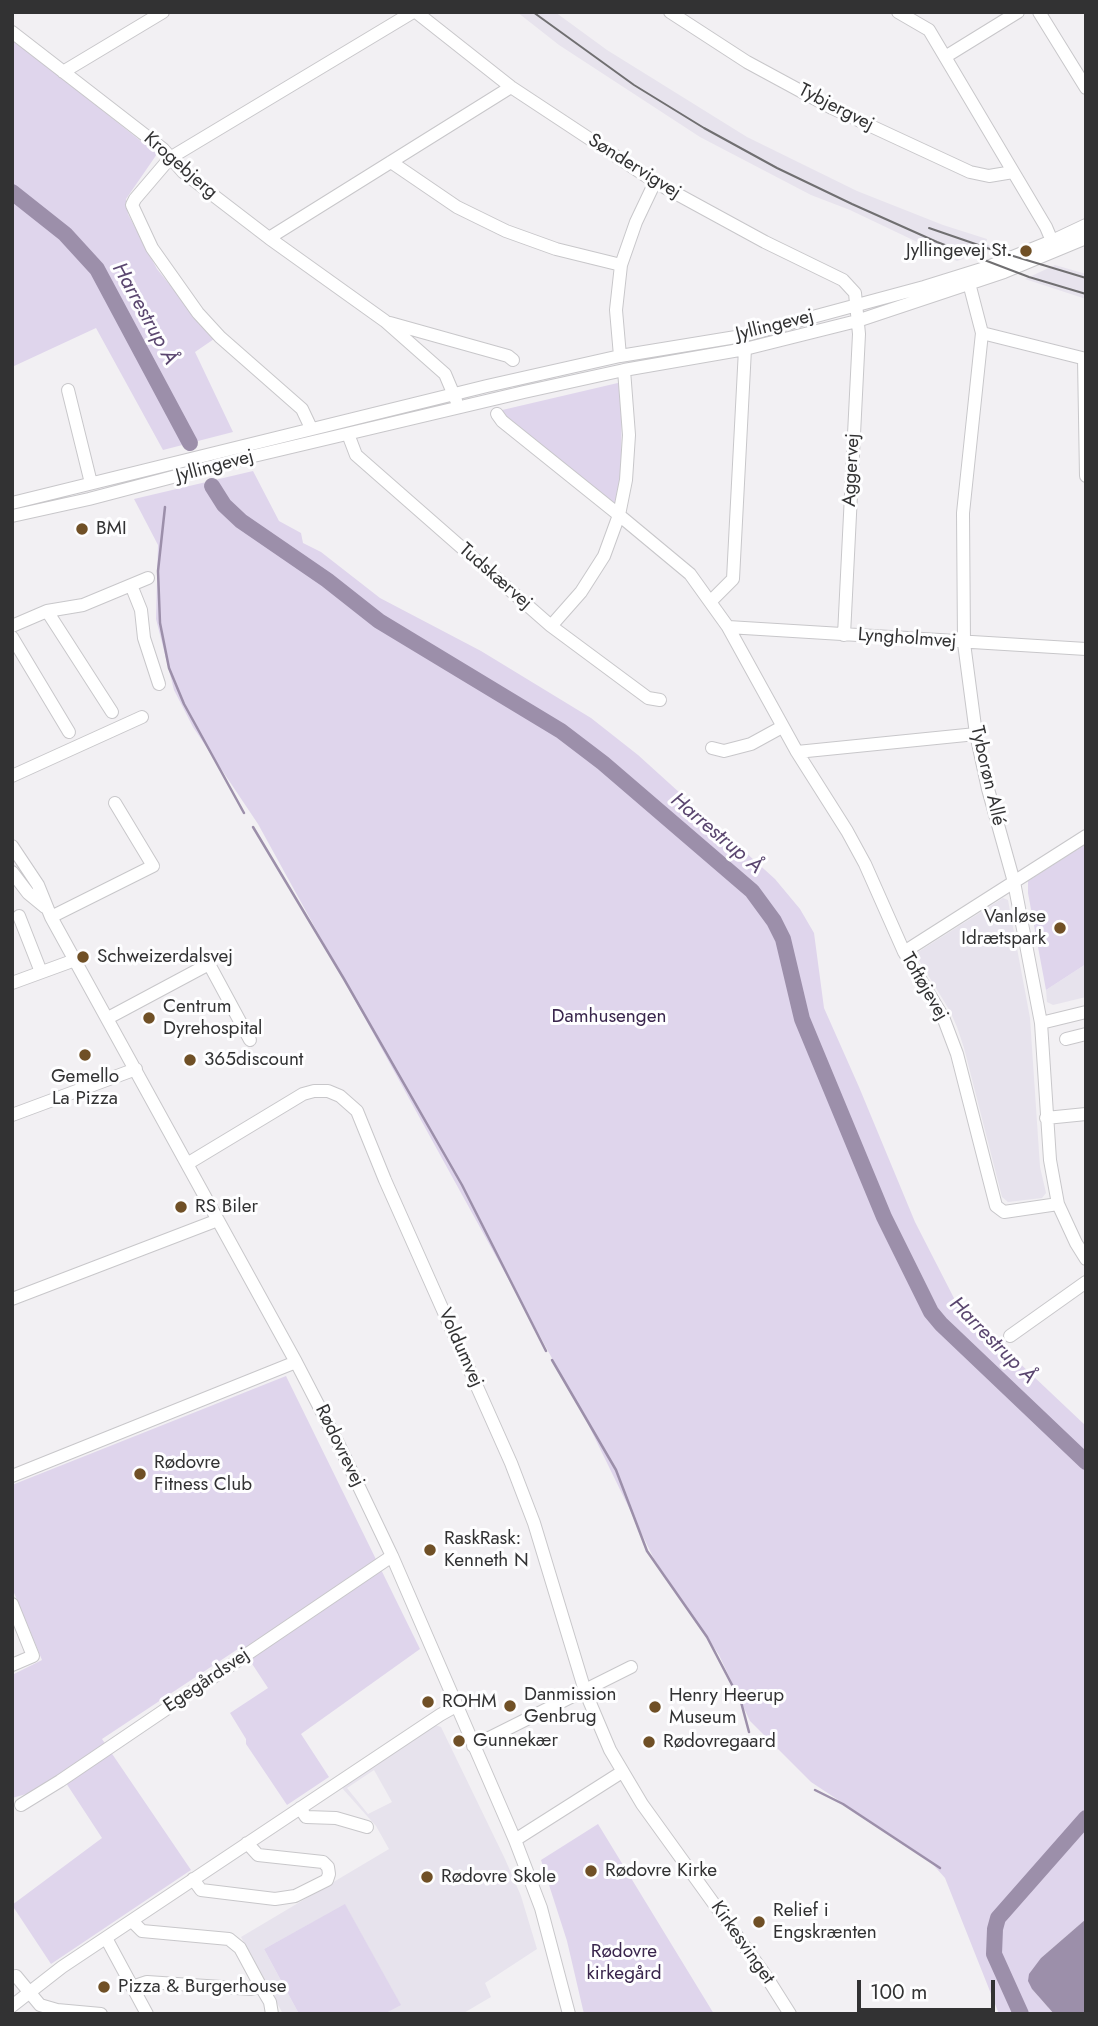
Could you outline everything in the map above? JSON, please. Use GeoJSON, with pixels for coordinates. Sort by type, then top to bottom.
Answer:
{"type":"FeatureCollection","features":[{"type":"Feature","properties":{"kind":"street"},"geometry":{"type":"LineString","coordinates":[[63,72],[163,12]]}},
{"type":"Feature","properties":{"kind":"street"},"geometry":{"type":"LineString","coordinates":[[311,428],[302,409],[220,337],[198,313],[152,248],[132,205],[170,158],[414,12]]}},
{"type":"Feature","properties":{"kind":"street","name":"Søndervigvej"},"geometry":{"type":"LineString","coordinates":[[414,12],[511,87],[655,182],[765,242],[844,280],[855,293],[856,305]]}},
{"type":"Feature","properties":{"kind":"street","name":"Tybjergvej"},"geometry":{"type":"LineString","coordinates":[[670,12],[747,62],[853,118],[970,172],[989,176],[1013,172]]}},
{"type":"Feature","properties":{"kind":"street"},"geometry":{"type":"LineString","coordinates":[[898,12],[929,30],[1052,241]]}},
{"type":"Feature","properties":{"kind":"street"},"geometry":{"type":"LineString","coordinates":[[945,57],[1018,12]]}},
{"type":"Feature","properties":{"kind":"street"},"geometry":{"type":"LineString","coordinates":[[1039,12],[1086,88]]}},
{"type":"Feature","properties":{"kind":"street","name":"Krogebjerg"},"geometry":{"type":"LineString","coordinates":[[12,32],[163,149],[177,167],[384,321],[445,374],[454,394]]}},
{"type":"Feature","properties":{"kind":"street"},"geometry":{"type":"LineString","coordinates":[[269,238],[511,87]]}},
{"type":"Feature","properties":{"kind":"street"},"geometry":{"type":"LineString","coordinates":[[391,162],[457,207],[506,231],[556,249],[621,265]]}},
{"type":"Feature","properties":{"kind":"street"},"geometry":{"type":"LineString","coordinates":[[620,356],[616,310],[621,265],[636,222],[655,182]]}},
{"type":"Feature","properties":{"kind":"street","name":"Jyllingevej"},"geometry":{"type":"LineString","coordinates":[[12,503],[311,428],[620,356],[742,336],[985,268],[1086,225]]}},
{"type":"Feature","properties":{"kind":"street","name":"Jyllingevej"},"geometry":{"type":"LineString","coordinates":[[12,516],[458,408],[624,370],[744,349],[857,320],[969,283],[1086,237]]}},
{"type":"Feature","properties":{"kind":"street","name":"Tyborøn Allé"},"geometry":{"type":"LineString","coordinates":[[969,283],[982,333],[963,513],[964,643],[976,734],[1014,882],[1041,1023],[1046,1118],[1058,1203],[1086,1259]]}},
{"type":"Feature","properties":{"kind":"street","name":"Aggervej"},"geometry":{"type":"LineString","coordinates":[[844,635],[858,355],[856,305]]}},
{"type":"Feature","properties":{"kind":"street","name":"Krogebjerg"},"geometry":{"type":"LineString","coordinates":[[384,321],[508,356],[513,360]]}},
{"type":"Feature","properties":{"kind":"street"},"geometry":{"type":"LineString","coordinates":[[982,333],[1085,359],[1086,476]]}},
{"type":"Feature","properties":{"kind":"street"},"geometry":{"type":"LineString","coordinates":[[711,601],[733,579],[744,349]]}},
{"type":"Feature","properties":{"kind":"street"},"geometry":{"type":"LineString","coordinates":[[551,626],[581,592],[604,556],[618,515],[626,480],[629,435],[624,370]]}},
{"type":"Feature","properties":{"kind":"street"},"geometry":{"type":"LineString","coordinates":[[68,390],[91,483]]}},
{"type":"Feature","properties":{"kind":"street"},"geometry":{"type":"LineString","coordinates":[[454,394],[458,408]]}},
{"type":"Feature","properties":{"kind":"street"},"geometry":{"type":"LineString","coordinates":[[497,414],[502,421],[618,515]]}},
{"type":"Feature","properties":{"kind":"street","name":"Tudskærvej"},"geometry":{"type":"LineString","coordinates":[[348,434],[356,456],[551,626],[648,698],[660,700]]}},
{"type":"Feature","properties":{"kind":"street","name":"Toftøjevej"},"geometry":{"type":"LineString","coordinates":[[618,515],[690,574],[711,601],[782,727],[865,864],[904,953],[943,1017],[957,1054],[996,1206],[1004,1212],[1058,1203]]}},
{"type":"Feature","properties":{"kind":"street"},"geometry":{"type":"LineString","coordinates":[[12,626],[47,611],[83,605],[148,578]]}},
{"type":"Feature","properties":{"kind":"street"},"geometry":{"type":"LineString","coordinates":[[131,585],[141,610],[144,638],[159,684]]}},
{"type":"Feature","properties":{"kind":"street"},"geometry":{"type":"LineString","coordinates":[[47,611],[112,712]]}},
{"type":"Feature","properties":{"kind":"street","name":"Lyngholmvej"},"geometry":{"type":"LineString","coordinates":[[726,624],[844,635],[1086,649]]}},
{"type":"Feature","properties":{"kind":"street"},"geometry":{"type":"LineString","coordinates":[[12,637],[69,732]]}},
{"type":"Feature","properties":{"kind":"street"},"geometry":{"type":"LineString","coordinates":[[12,776],[142,717]]}},
{"type":"Feature","properties":{"kind":"street"},"geometry":{"type":"LineString","coordinates":[[712,748],[724,751],[751,744],[782,727]]}},
{"type":"Feature","properties":{"kind":"street"},"geometry":{"type":"LineString","coordinates":[[797,752],[976,734]]}},
{"type":"Feature","properties":{"kind":"street"},"geometry":{"type":"LineString","coordinates":[[48,912],[153,866],[116,803]]}},
{"type":"Feature","properties":{"kind":"street"},"geometry":{"type":"LineString","coordinates":[[904,953],[1086,836]]}},
{"type":"Feature","properties":{"kind":"street","name":"Rødovrevej"},"geometry":{"type":"LineString","coordinates":[[12,846],[38,885],[48,912],[335,1436],[392,1556],[515,1840],[541,1908],[569,2014]]}},
{"type":"Feature","properties":{"kind":"street","name":"Rødovrevej"},"geometry":{"type":"LineString","coordinates":[[12,872],[28,893],[48,912]]}},
{"type":"Feature","properties":{"kind":"street"},"geometry":{"type":"LineString","coordinates":[[19,916],[41,972]]}},
{"type":"Feature","properties":{"kind":"street"},"geometry":{"type":"LineString","coordinates":[[12,983],[75,960]]}},
{"type":"Feature","properties":{"kind":"street"},"geometry":{"type":"LineString","coordinates":[[108,1018],[209,964],[250,1040]]}},
{"type":"Feature","properties":{"kind":"street"},"geometry":{"type":"LineString","coordinates":[[1041,1023],[1086,1012]]}},
{"type":"Feature","properties":{"kind":"street"},"geometry":{"type":"LineString","coordinates":[[1066,1039],[1086,1034]]}},
{"type":"Feature","properties":{"kind":"street"},"geometry":{"type":"LineString","coordinates":[[12,1115],[136,1069]]}},
{"type":"Feature","properties":{"kind":"street","name":"Voldumvej"},"geometry":{"type":"LineString","coordinates":[[187,1164],[303,1094],[328,1091],[340,1096],[357,1111],[385,1181],[511,1463],[534,1522],[585,1691],[622,1772]]}},
{"type":"Feature","properties":{"kind":"street"},"geometry":{"type":"LineString","coordinates":[[1046,1118],[1086,1114]]}},
{"type":"Feature","properties":{"kind":"street"},"geometry":{"type":"LineString","coordinates":[[12,1299],[218,1220]]}},
{"type":"Feature","properties":{"kind":"street"},"geometry":{"type":"LineString","coordinates":[[1010,1336],[1086,1282]]}},
{"type":"Feature","properties":{"kind":"street"},"geometry":{"type":"LineString","coordinates":[[12,1476],[296,1362]]}},
{"type":"Feature","properties":{"kind":"street","name":"Egegårdsvej"},"geometry":{"type":"LineString","coordinates":[[21,1805],[392,1556]]}},
{"type":"Feature","properties":{"kind":"street"},"geometry":{"type":"LineString","coordinates":[[12,1604],[33,1656],[12,1665]]}},
{"type":"Feature","properties":{"kind":"street"},"geometry":{"type":"LineString","coordinates":[[474,1746],[631,1667]]}},
{"type":"Feature","properties":{"kind":"street"},"geometry":{"type":"LineString","coordinates":[[12,2006],[62,1967],[456,1706]]}},
{"type":"Feature","properties":{"kind":"street"},"geometry":{"type":"LineString","coordinates":[[515,1840],[622,1772]]}},
{"type":"Feature","properties":{"kind":"street","name":"Kirkesvinget"},"geometry":{"type":"LineString","coordinates":[[622,1772],[790,2014]]}},
{"type":"Feature","properties":{"kind":"street"},"geometry":{"type":"LineString","coordinates":[[300,1808],[306,1817],[336,1818],[367,1826]]}},
{"type":"Feature","properties":{"kind":"street"},"geometry":{"type":"LineString","coordinates":[[193,1879],[201,1890],[275,1899],[295,1896],[327,1880],[328,1867],[323,1862],[258,1855],[247,1843]]}},
{"type":"Feature","properties":{"kind":"street"},"geometry":{"type":"LineString","coordinates":[[132,1921],[142,1931],[229,1939],[240,1948],[249,1963],[270,2002],[272,2014]]}},
{"type":"Feature","properties":{"kind":"street"},"geometry":{"type":"LineString","coordinates":[[106,1938],[147,2014]]}},
{"type":"Feature","properties":{"kind":"street"},"geometry":{"type":"LineString","coordinates":[[16,1976],[40,2005],[101,2014]]}},
{"type":"Feature","properties":{"kind":"street"},"geometry":{"type":"LineString","coordinates":[[132,1987],[147,1982],[251,1990],[261,1987]]}},
{"type":"Feature","properties":{"kind":"shaded area"},"geometry":{"type":"Polygon","coordinates":[[[517,12],[555,12],[607,50],[747,137],[857,191],[943,225],[987,239],[986,244],[996,247],[957,261],[850,210],[811,195],[700,137],[559,45],[517,12]]]}},
{"type":"Feature","properties":{"kind":"shaded area"},"geometry":{"type":"Polygon","coordinates":[[[1055,265],[1086,274],[1086,299],[1025,279],[1055,265]]]}},
{"type":"Feature","properties":{"kind":"shaded area"},"geometry":{"type":"Polygon","coordinates":[[[1003,898],[1008,900],[1030,1018],[1040,1167],[1046,1193],[1042,1198],[1008,1202],[1002,1197],[957,1027],[917,957],[918,952],[1003,898]]]}},
{"type":"Feature","properties":{"kind":"shaded area"},"geometry":{"type":"Polygon","coordinates":[[[1086,964],[1086,997],[1053,1005],[1047,1002],[1046,990],[1086,964]]]}},
{"type":"Feature","properties":{"kind":"shaded area","name":"Rødovre Skole"},"geometry":{"type":"Polygon","coordinates":[[[435,1725],[441,1727],[521,1896],[537,1949],[485,1983],[491,1997],[462,2014],[384,2014],[400,2004],[345,1905],[264,1949],[299,2014],[283,2014],[241,1937],[389,1849],[376,1826],[342,1788],[435,1725]],[[374,1770],[347,1788],[368,1814],[392,1802],[374,1770]]]}},
{"type":"Feature","properties":{"kind":"shaded area"},"geometry":{"type":"Polygon","coordinates":[[[1086,1919],[1086,2014],[1054,2014],[1032,1989],[1028,1981],[1029,1974],[1041,1958],[1086,1919]]]}},
{"type":"Feature","properties":{"kind":"green space"},"geometry":{"type":"Polygon","coordinates":[[[12,38],[157,154],[126,199],[128,214],[157,269],[214,339],[195,352],[233,432],[163,450],[96,328],[12,367],[12,38]]]}},
{"type":"Feature","properties":{"kind":"green space"},"geometry":{"type":"Polygon","coordinates":[[[622,382],[621,480],[614,505],[498,411],[622,382]]]}},
{"type":"Feature","properties":{"kind":"green space","name":"Damhusengen"},"geometry":{"type":"Polygon","coordinates":[[[253,471],[279,521],[301,533],[303,543],[321,552],[380,598],[481,651],[591,718],[638,755],[775,879],[800,909],[814,933],[824,1008],[915,1222],[957,1304],[1086,1426],[1086,1919],[1041,1958],[1032,1989],[1054,2014],[999,2014],[945,1878],[929,1860],[811,1782],[750,1721],[719,1655],[654,1559],[586,1420],[258,824],[193,727],[174,690],[156,619],[158,545],[134,499],[253,471]]]}},
{"type":"Feature","properties":{"kind":"green space","name":"Vanløse Idrætspark"},"geometry":{"type":"Polygon","coordinates":[[[1086,844],[1086,964],[1046,990],[1028,881],[1086,844]]]}},
{"type":"Feature","properties":{"kind":"green space"},"geometry":{"type":"Polygon","coordinates":[[[286,1376],[420,1649],[301,1734],[329,1777],[287,1805],[246,1744],[246,1739],[230,1713],[268,1688],[241,1647],[102,1739],[191,1870],[51,1964],[12,1905],[102,1838],[66,1783],[12,1798],[12,1675],[42,1660],[12,1588],[12,1485],[286,1376]]]}},
{"type":"Feature","properties":{"kind":"green space","name":"Rødovre kirkegård"},"geometry":{"type":"Polygon","coordinates":[[[598,1824],[714,2014],[584,2014],[567,1941],[541,1860],[598,1824]]]}},
{"type":"Feature","properties":{"kind":"green space"},"geometry":{"type":"Polygon","coordinates":[[[345,1904],[401,2005],[384,2014],[299,2014],[264,1949],[345,1904]]]}},
{"type":"Feature","properties":{"kind":"waterway","name":"Harrestrup Å"},"geometry":{"type":"LineString","coordinates":[[12,192],[65,234],[97,269],[190,443]]}},
{"type":"Feature","properties":{"kind":"waterway","name":"Harrestrup Å"},"geometry":{"type":"LineString","coordinates":[[212,486],[224,505],[241,521],[327,580],[379,621],[561,731],[603,763],[752,891],[774,921],[783,939],[802,1019],[884,1217],[931,1312],[1086,1462]]}},
{"type":"Feature","properties":{"kind":"waterway","name":"Harrestrup Å"},"geometry":{"type":"LineString","coordinates":[[165,507],[158,571],[160,623],[169,668],[184,704],[244,813]]}},
{"type":"Feature","properties":{"kind":"waterway","name":"Harrestrup Å"},"geometry":{"type":"LineString","coordinates":[[253,827],[462,1185],[546,1351]]}},
{"type":"Feature","properties":{"kind":"waterway","name":"Harrestrup Å"},"geometry":{"type":"LineString","coordinates":[[552,1360],[616,1470],[647,1551],[707,1637],[741,1702],[749,1732]]}},
{"type":"Feature","properties":{"kind":"waterway","name":"Harrestrup Å"},"geometry":{"type":"LineString","coordinates":[[815,1790],[843,1804],[940,1868]]}},
{"type":"Feature","properties":{"kind":"waterway","name":"Harrestrup Å"},"geometry":{"type":"LineString","coordinates":[[1021,2014],[994,1954],[998,1918],[1086,1818]]}},
{"type":"Feature","properties":{"kind":"tram line"},"geometry":{"type":"LineString","coordinates":[[533,12],[634,85],[777,168],[937,242],[1029,277],[1086,294]]}},
{"type":"Feature","properties":{"kind":"tram line"},"geometry":{"type":"LineString","coordinates":[[929,228],[1086,278]]}},
{"type":"Feature","properties":{"kind":"place","name":"Jyllingevej St."},"geometry":{"type":"Point","coordinates":[1026,251]}},
{"type":"Feature","properties":{"kind":"place","name":"BMI"},"geometry":{"type":"Point","coordinates":[82,529]}},
{"type":"Feature","properties":{"kind":"place","name":"Vanløse Idrætspark"},"geometry":{"type":"Point","coordinates":[1060,928]}},
{"type":"Feature","properties":{"kind":"place","name":"Schweizerdalsvej"},"geometry":{"type":"Point","coordinates":[83,957]}},
{"type":"Feature","properties":{"kind":"place","name":"Centrum Dyrehospital"},"geometry":{"type":"Point","coordinates":[149,1018]}},
{"type":"Feature","properties":{"kind":"place","name":"Gemello La Pizza"},"geometry":{"type":"Point","coordinates":[85,1055]}},
{"type":"Feature","properties":{"kind":"place","name":"365discount"},"geometry":{"type":"Point","coordinates":[190,1060]}},
{"type":"Feature","properties":{"kind":"place","name":"RS Biler"},"geometry":{"type":"Point","coordinates":[181,1207]}},
{"type":"Feature","properties":{"kind":"place","name":"Rødovre Fitness Club"},"geometry":{"type":"Point","coordinates":[140,1474]}},
{"type":"Feature","properties":{"kind":"place","name":"RaskRask: Kenneth N"},"geometry":{"type":"Point","coordinates":[430,1550]}},
{"type":"Feature","properties":{"kind":"place","name":"ROHM"},"geometry":{"type":"Point","coordinates":[428,1702]}},
{"type":"Feature","properties":{"kind":"place","name":"Danmission Genbrug"},"geometry":{"type":"Point","coordinates":[510,1706]}},
{"type":"Feature","properties":{"kind":"place","name":"Henry Heerup Museum"},"geometry":{"type":"Point","coordinates":[655,1707]}},
{"type":"Feature","properties":{"kind":"place","name":"Gunnekær"},"geometry":{"type":"Point","coordinates":[459,1741]}},
{"type":"Feature","properties":{"kind":"place","name":"Rødovregaard"},"geometry":{"type":"Point","coordinates":[649,1742]}},
{"type":"Feature","properties":{"kind":"place","name":"Rødovre Kirke"},"geometry":{"type":"Point","coordinates":[591,1871]}},
{"type":"Feature","properties":{"kind":"place","name":"Rødovre Skole"},"geometry":{"type":"Point","coordinates":[427,1877]}},
{"type":"Feature","properties":{"kind":"place","name":"Relief i Engskrænten"},"geometry":{"type":"Point","coordinates":[759,1922]}},
{"type":"Feature","properties":{"kind":"place","name":"Pizza & Burgerhouse"},"geometry":{"type":"Point","coordinates":[104,1987]}}]}
